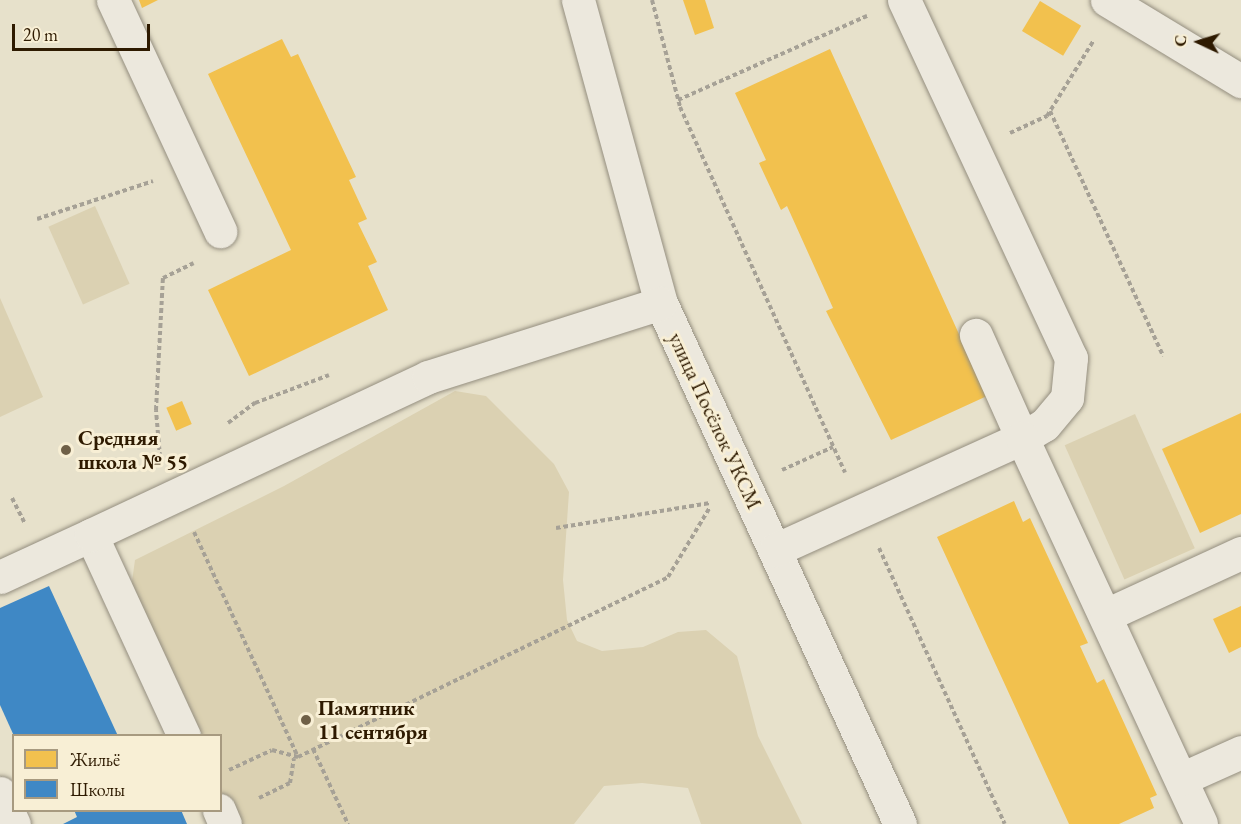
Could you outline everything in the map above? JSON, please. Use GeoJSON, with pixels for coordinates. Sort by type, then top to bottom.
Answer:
{"type":"FeatureCollection","features":[{"type":"Feature","properties":{"kind":"street"},"geometry":{"type":"LineString","coordinates":[[113,0],[220,231]]}},
{"type":"Feature","properties":{"kind":"street","name":"улица Посёлок УКСМ"},"geometry":{"type":"LineString","coordinates":[[578,0],[661,303],[900,824]]}},
{"type":"Feature","properties":{"kind":"street"},"geometry":{"type":"LineString","coordinates":[[774,550],[1022,438],[1044,425],[1067,398],[1071,358],[904,0]]}},
{"type":"Feature","properties":{"kind":"street"},"geometry":{"type":"LineString","coordinates":[[1111,2],[1241,81]]}},
{"type":"Feature","properties":{"kind":"street"},"geometry":{"type":"LineString","coordinates":[[0,577],[428,377],[661,303]]}},
{"type":"Feature","properties":{"kind":"street"},"geometry":{"type":"LineString","coordinates":[[976,335],[1201,824]]}},
{"type":"Feature","properties":{"kind":"street"},"geometry":{"type":"LineString","coordinates":[[91,535],[184,734]]}},
{"type":"Feature","properties":{"kind":"street"},"geometry":{"type":"LineString","coordinates":[[1106,615],[1241,553]]}},
{"type":"Feature","properties":{"kind":"street"},"geometry":{"type":"LineString","coordinates":[[1181,779],[1241,752]]}},
{"type":"Feature","properties":{"kind":"street"},"geometry":{"type":"LineString","coordinates":[[0,793],[14,824]]}},
{"type":"Feature","properties":{"kind":"path"},"geometry":{"type":"LineString","coordinates":[[652,0],[678,100],[1005,824]]}},
{"type":"Feature","properties":{"kind":"path"},"geometry":{"type":"LineString","coordinates":[[974,150],[1050,111],[1111,2]]}},
{"type":"Feature","properties":{"kind":"path"},"geometry":{"type":"LineString","coordinates":[[678,100],[870,15]]}},
{"type":"Feature","properties":{"kind":"path"},"geometry":{"type":"LineString","coordinates":[[1050,111],[1163,356]]}},
{"type":"Feature","properties":{"kind":"path"},"geometry":{"type":"LineString","coordinates":[[37,219],[125,194],[189,164]]}},
{"type":"Feature","properties":{"kind":"path"},"geometry":{"type":"LineString","coordinates":[[745,486],[833,447]]}},
{"type":"Feature","properties":{"kind":"path"},"geometry":{"type":"LineString","coordinates":[[176,495],[296,758],[290,783],[222,817]]}},
{"type":"Feature","properties":{"kind":"path"},"geometry":{"type":"LineString","coordinates":[[222,773],[272,750],[296,758],[668,577],[713,501],[692,509],[556,528]]}},
{"type":"Feature","properties":{"kind":"path"},"geometry":{"type":"LineString","coordinates":[[313,749],[348,824]]}},
{"type":"Feature","properties":{"kind":"shaded area"},"geometry":{"type":"Polygon","coordinates":[[[95,206],[130,284],[83,304],[48,227],[95,206]]]}},
{"type":"Feature","properties":{"kind":"shaded area"},"geometry":{"type":"Polygon","coordinates":[[[0,298],[43,397],[0,417],[0,298]]]}},
{"type":"Feature","properties":{"kind":"shaded area"},"geometry":{"type":"Polygon","coordinates":[[[455,391],[486,396],[554,464],[569,492],[563,580],[567,620],[577,641],[602,651],[643,647],[678,632],[706,630],[737,656],[758,736],[802,824],[701,824],[688,788],[642,783],[604,786],[574,824],[232,824],[222,805],[222,734],[185,734],[130,596],[135,560],[284,486],[455,391]]]}},
{"type":"Feature","properties":{"kind":"shaded area"},"geometry":{"type":"Polygon","coordinates":[[[1135,414],[1195,548],[1124,580],[1065,445],[1135,414]]]}},
{"type":"Feature","properties":{"kind":"building: Жильё"},"geometry":{"type":"Polygon","coordinates":[[[139,0],[158,0],[142,8],[139,0]]]}},
{"type":"Feature","properties":{"kind":"building: Жильё"},"geometry":{"type":"Polygon","coordinates":[[[683,0],[705,0],[714,28],[695,35],[683,0]]]}},
{"type":"Feature","properties":{"kind":"building: Жильё"},"geometry":{"type":"Polygon","coordinates":[[[1040,1],[1081,26],[1063,56],[1022,31],[1040,1]]]}},
{"type":"Feature","properties":{"kind":"building: Жильё"},"geometry":{"type":"Polygon","coordinates":[[[282,39],[291,57],[298,54],[356,177],[349,180],[367,219],[358,223],[377,262],[368,266],[388,310],[249,376],[208,290],[291,250],[208,74],[282,39]]]}},
{"type":"Feature","properties":{"kind":"building: Жильё"},"geometry":{"type":"Polygon","coordinates":[[[830,49],[987,396],[891,440],[826,311],[833,308],[787,206],[781,210],[759,163],[766,160],[735,93],[830,49]]]}},
{"type":"Feature","properties":{"kind":"building: Жильё"},"geometry":{"type":"Polygon","coordinates":[[[182,401],[192,424],[176,431],[166,408],[182,401]]]}},
{"type":"Feature","properties":{"kind":"building: Жильё"},"geometry":{"type":"Polygon","coordinates":[[[1241,413],[1241,514],[1200,533],[1162,449],[1241,413]]]}},
{"type":"Feature","properties":{"kind":"building: Жильё"},"geometry":{"type":"Polygon","coordinates":[[[1014,501],[1023,522],[1030,518],[1088,643],[1080,646],[1097,683],[1104,679],[1157,795],[1150,798],[1154,808],[1119,824],[1069,824],[937,537],[1014,501]]]}},
{"type":"Feature","properties":{"kind":"building: Жильё"},"geometry":{"type":"Polygon","coordinates":[[[1241,606],[1241,647],[1229,653],[1213,619],[1241,606]]]}},
{"type":"Feature","properties":{"kind":"building: Школы"},"geometry":{"type":"Polygon","coordinates":[[[49,586],[117,734],[13,734],[0,705],[0,608],[49,586]]]}},
{"type":"Feature","properties":{"kind":"building: Школы"},"geometry":{"type":"Polygon","coordinates":[[[75,812],[182,812],[187,824],[63,824],[77,817],[75,812]]]}},
{"type":"Feature","properties":{"kind":"place","name":"Средняя школа № 55"},"geometry":{"type":"Point","coordinates":[66,450]}},
{"type":"Feature","properties":{"kind":"place","name":"Памятник 11 сентября"},"geometry":{"type":"Point","coordinates":[306,720]}}]}
